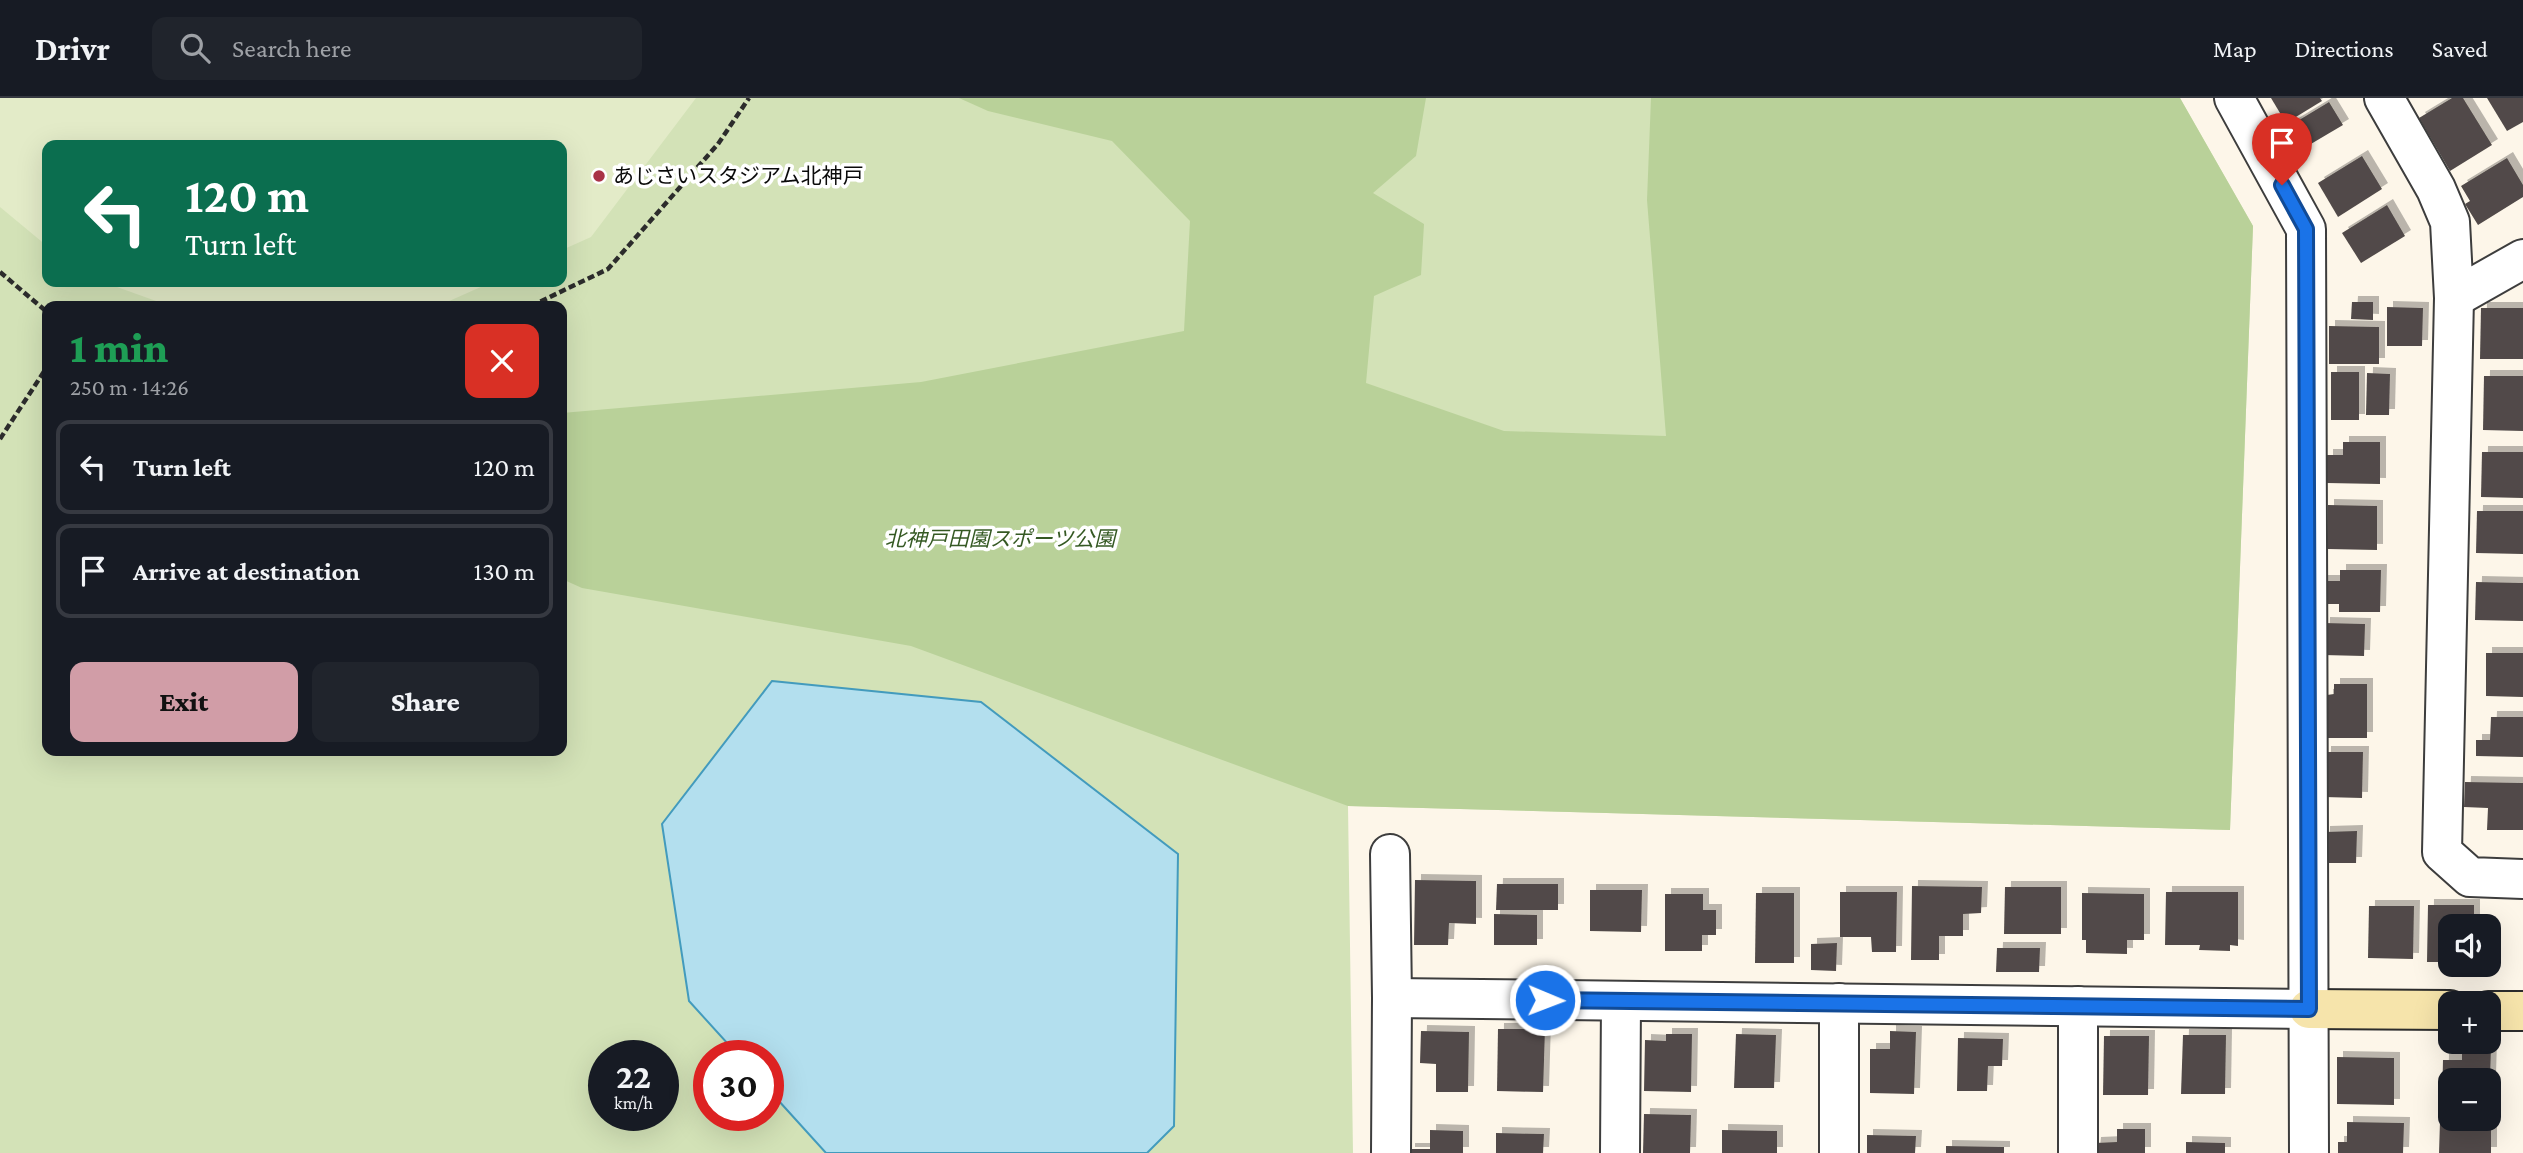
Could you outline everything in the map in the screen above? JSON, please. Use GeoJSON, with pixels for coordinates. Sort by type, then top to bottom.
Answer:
{"type":"FeatureCollection","features":[{"type":"Feature","properties":{"kind":"street"},"geometry":{"type":"LineString","coordinates":[[2234,98],[2306,229],[2309,1153]]}},
{"type":"Feature","properties":{"kind":"street"},"geometry":{"type":"LineString","coordinates":[[2384,98],[2436,189],[2450,222],[2454,298],[2442,852],[2470,877],[2523,879]]}},
{"type":"Feature","properties":{"kind":"street"},"geometry":{"type":"LineString","coordinates":[[2454,298],[2523,259]]}},
{"type":"Feature","properties":{"kind":"street"},"geometry":{"type":"LineString","coordinates":[[1390,854],[1391,1153]]}},
{"type":"Feature","properties":{"kind":"street"},"geometry":{"type":"LineString","coordinates":[[1392,998],[2438,1010]]}},
{"type":"Feature","properties":{"kind":"street"},"geometry":{"type":"LineString","coordinates":[[1620,1153],[1621,1001]]}},
{"type":"Feature","properties":{"kind":"street"},"geometry":{"type":"LineString","coordinates":[[1839,1003],[1839,1153]]}},
{"type":"Feature","properties":{"kind":"street"},"geometry":{"type":"LineString","coordinates":[[2078,1006],[2078,1153]]}},
{"type":"Feature","properties":{"kind":"street"},"geometry":{"type":"LineString","coordinates":[[2501,1011],[2523,1011]]}},
{"type":"Feature","properties":{"kind":"path"},"geometry":{"type":"LineString","coordinates":[[541,301],[608,269],[718,144],[749,98]]}},
{"type":"Feature","properties":{"kind":"path"},"geometry":{"type":"LineString","coordinates":[[0,272],[42,308]]}},
{"type":"Feature","properties":{"kind":"path"},"geometry":{"type":"LineString","coordinates":[[0,439],[42,375]]}},
{"type":"Feature","properties":{"kind":"green space","name":"北神戸田園スポーツ公園"},"geometry":{"type":"Polygon","coordinates":[[[0,98],[2180,98],[2253,226],[2230,830],[1348,806],[1353,1153],[0,1153],[0,98]]]}},
{"type":"Feature","properties":{"kind":"green space","name":"あじさいスタジアム北神戸"},"geometry":{"type":"Polygon","coordinates":[[[0,98],[696,98],[591,237],[567,248],[567,140],[42,140],[42,242],[0,207],[0,98]]]}},
{"type":"Feature","properties":{"kind":"green space"},"geometry":{"type":"Polygon","coordinates":[[[959,98],[1426,98],[1416,156],[1373,193],[1424,224],[1421,275],[1374,296],[1366,383],[1504,431],[1666,436],[1647,200],[1651,98],[2180,98],[2253,226],[2230,830],[1348,806],[911,646],[582,588],[567,581],[567,413],[921,382],[1184,331],[1190,221],[1112,141],[988,111],[959,98]]]}},
{"type":"Feature","properties":{"kind":"green space"},"geometry":{"type":"Polygon","coordinates":[[[117,287],[481,287],[449,301],[156,301],[117,287]]]}},
{"type":"Feature","properties":{"kind":"water"},"geometry":{"type":"Polygon","coordinates":[[[772,681],[981,702],[1178,854],[1174,1126],[1147,1153],[826,1153],[784,1107],[784,1040],[724,1040],[689,1001],[662,824],[772,681]]]}},
{"type":"Feature","properties":{"kind":"building"},"geometry":{"type":"Polygon","coordinates":[[[2271,98],[2320,98],[2322,101],[2286,123],[2271,98]]]}},
{"type":"Feature","properties":{"kind":"building"},"geometry":{"type":"Polygon","coordinates":[[[2452,98],[2463,98],[2492,145],[2450,171],[2419,118],[2452,98]]]}},
{"type":"Feature","properties":{"kind":"building"},"geometry":{"type":"Polygon","coordinates":[[[2487,98],[2523,98],[2523,122],[2507,131],[2487,98]]]}},
{"type":"Feature","properties":{"kind":"building"},"geometry":{"type":"Polygon","coordinates":[[[2329,102],[2343,125],[2299,151],[2286,128],[2329,102]]]}},
{"type":"Feature","properties":{"kind":"building"},"geometry":{"type":"Polygon","coordinates":[[[2362,156],[2382,189],[2338,217],[2318,183],[2362,156]]]}},
{"type":"Feature","properties":{"kind":"building"},"geometry":{"type":"Polygon","coordinates":[[[2507,158],[2523,185],[2523,197],[2478,225],[2465,204],[2470,201],[2461,186],[2507,158]]]}},
{"type":"Feature","properties":{"kind":"building"},"geometry":{"type":"Polygon","coordinates":[[[2387,205],[2405,236],[2361,263],[2342,233],[2387,205]]]}},
{"type":"Feature","properties":{"kind":"building"},"geometry":{"type":"Polygon","coordinates":[[[2352,302],[2373,302],[2373,320],[2351,319],[2352,302]]]}},
{"type":"Feature","properties":{"kind":"building"},"geometry":{"type":"Polygon","coordinates":[[[2387,307],[2423,308],[2422,346],[2387,346],[2387,307]]]}},
{"type":"Feature","properties":{"kind":"building"},"geometry":{"type":"Polygon","coordinates":[[[2481,308],[2523,308],[2523,359],[2480,359],[2481,308]]]}},
{"type":"Feature","properties":{"kind":"building"},"geometry":{"type":"Polygon","coordinates":[[[2329,326],[2379,327],[2379,364],[2329,364],[2329,326]]]}},
{"type":"Feature","properties":{"kind":"building"},"geometry":{"type":"Polygon","coordinates":[[[2331,372],[2359,372],[2359,420],[2331,420],[2331,372]]]}},
{"type":"Feature","properties":{"kind":"building"},"geometry":{"type":"Polygon","coordinates":[[[2367,373],[2390,374],[2389,415],[2366,415],[2367,373]]]}},
{"type":"Feature","properties":{"kind":"building"},"geometry":{"type":"Polygon","coordinates":[[[2484,376],[2523,376],[2523,431],[2483,430],[2484,376]]]}},
{"type":"Feature","properties":{"kind":"building"},"geometry":{"type":"Polygon","coordinates":[[[2343,442],[2380,442],[2380,484],[2327,483],[2327,455],[2343,455],[2343,442]]]}},
{"type":"Feature","properties":{"kind":"building"},"geometry":{"type":"Polygon","coordinates":[[[2482,452],[2523,452],[2523,498],[2481,497],[2482,452]]]}},
{"type":"Feature","properties":{"kind":"building"},"geometry":{"type":"Polygon","coordinates":[[[2328,505],[2377,506],[2377,550],[2328,549],[2328,505]]]}},
{"type":"Feature","properties":{"kind":"building"},"geometry":{"type":"Polygon","coordinates":[[[2477,511],[2523,511],[2523,554],[2476,553],[2477,511]]]}},
{"type":"Feature","properties":{"kind":"building"},"geometry":{"type":"Polygon","coordinates":[[[2340,570],[2381,570],[2380,612],[2339,612],[2339,604],[2322,604],[2322,581],[2340,581],[2340,570]]]}},
{"type":"Feature","properties":{"kind":"building"},"geometry":{"type":"Polygon","coordinates":[[[2476,582],[2523,583],[2523,621],[2475,620],[2476,582]]]}},
{"type":"Feature","properties":{"kind":"building"},"geometry":{"type":"Polygon","coordinates":[[[2324,623],[2365,624],[2364,656],[2323,655],[2324,623]]]}},
{"type":"Feature","properties":{"kind":"building"},"geometry":{"type":"Polygon","coordinates":[[[2486,653],[2523,653],[2523,697],[2486,696],[2486,653]]]}},
{"type":"Feature","properties":{"kind":"building"},"geometry":{"type":"Polygon","coordinates":[[[2334,684],[2367,684],[2367,738],[2327,738],[2327,695],[2334,694],[2334,684]]]}},
{"type":"Feature","properties":{"kind":"building"},"geometry":{"type":"Polygon","coordinates":[[[2491,717],[2523,717],[2523,757],[2476,756],[2476,740],[2490,740],[2491,717]]]}},
{"type":"Feature","properties":{"kind":"building"},"geometry":{"type":"Polygon","coordinates":[[[2325,752],[2363,752],[2362,798],[2324,797],[2325,752]]]}},
{"type":"Feature","properties":{"kind":"building"},"geometry":{"type":"Polygon","coordinates":[[[2465,782],[2523,783],[2523,830],[2487,830],[2488,808],[2464,807],[2465,782]]]}},
{"type":"Feature","properties":{"kind":"building"},"geometry":{"type":"Polygon","coordinates":[[[2357,831],[2356,863],[2323,863],[2324,832],[2357,831]]]}},
{"type":"Feature","properties":{"kind":"building"},"geometry":{"type":"Polygon","coordinates":[[[1415,880],[1476,881],[1476,924],[1449,923],[1448,945],[1414,945],[1415,880]]]}},
{"type":"Feature","properties":{"kind":"building"},"geometry":{"type":"Polygon","coordinates":[[[1497,884],[1558,884],[1558,910],[1496,910],[1497,884]]]}},
{"type":"Feature","properties":{"kind":"building"},"geometry":{"type":"Polygon","coordinates":[[[1912,886],[1982,887],[1981,913],[1963,914],[1963,936],[1939,936],[1939,960],[1911,960],[1912,886]]]}},
{"type":"Feature","properties":{"kind":"building"},"geometry":{"type":"Polygon","coordinates":[[[2005,887],[2061,887],[2061,934],[2004,934],[2005,887]]]}},
{"type":"Feature","properties":{"kind":"building"},"geometry":{"type":"Polygon","coordinates":[[[1590,890],[1642,890],[1641,932],[1590,931],[1590,890]]]}},
{"type":"Feature","properties":{"kind":"building"},"geometry":{"type":"Polygon","coordinates":[[[1840,892],[1897,892],[1896,952],[1872,952],[1871,937],[1840,937],[1840,892]]]}},
{"type":"Feature","properties":{"kind":"building"},"geometry":{"type":"Polygon","coordinates":[[[2166,892],[2238,892],[2238,946],[2230,945],[2230,951],[2199,950],[2200,945],[2165,945],[2166,892]]]}},
{"type":"Feature","properties":{"kind":"building"},"geometry":{"type":"Polygon","coordinates":[[[1756,893],[1794,893],[1794,963],[1755,963],[1756,893]]]}},
{"type":"Feature","properties":{"kind":"building"},"geometry":{"type":"Polygon","coordinates":[[[2082,893],[2144,894],[2144,940],[2127,940],[2127,954],[2086,953],[2086,940],[2082,940],[2082,893]]]}},
{"type":"Feature","properties":{"kind":"building"},"geometry":{"type":"Polygon","coordinates":[[[1665,894],[1703,894],[1703,910],[1716,910],[1716,935],[1702,935],[1702,951],[1665,951],[1665,894]]]}},
{"type":"Feature","properties":{"kind":"building"},"geometry":{"type":"Polygon","coordinates":[[[2428,905],[2474,905],[2474,914],[2438,914],[2438,962],[2427,962],[2428,905]]]}},
{"type":"Feature","properties":{"kind":"building"},"geometry":{"type":"Polygon","coordinates":[[[2369,906],[2414,906],[2413,959],[2368,958],[2369,906]]]}},
{"type":"Feature","properties":{"kind":"building"},"geometry":{"type":"Polygon","coordinates":[[[1494,914],[1537,915],[1537,945],[1494,945],[1494,914]]]}},
{"type":"Feature","properties":{"kind":"building"},"geometry":{"type":"Polygon","coordinates":[[[1837,943],[1836,971],[1811,970],[1811,944],[1837,943]]]}},
{"type":"Feature","properties":{"kind":"building"},"geometry":{"type":"Polygon","coordinates":[[[1997,948],[2040,948],[2039,972],[1996,972],[1997,948]]]}},
{"type":"Feature","properties":{"kind":"building"},"geometry":{"type":"Polygon","coordinates":[[[1498,1029],[1545,1029],[1543,1092],[1497,1091],[1498,1029]]]}},
{"type":"Feature","properties":{"kind":"building"},"geometry":{"type":"Polygon","coordinates":[[[1421,1031],[1469,1032],[1468,1092],[1436,1092],[1436,1064],[1420,1063],[1421,1031]]]}},
{"type":"Feature","properties":{"kind":"building"},"geometry":{"type":"Polygon","coordinates":[[[1890,1031],[1916,1032],[1914,1094],[1870,1093],[1870,1049],[1890,1049],[1890,1031]]]}},
{"type":"Feature","properties":{"kind":"building"},"geometry":{"type":"Polygon","coordinates":[[[1666,1034],[1692,1034],[1691,1092],[1644,1091],[1645,1040],[1666,1041],[1666,1034]]]}},
{"type":"Feature","properties":{"kind":"building"},"geometry":{"type":"Polygon","coordinates":[[[1736,1034],[1776,1035],[1774,1088],[1734,1088],[1736,1034]]]}},
{"type":"Feature","properties":{"kind":"building"},"geometry":{"type":"Polygon","coordinates":[[[2183,1035],[2226,1035],[2225,1094],[2181,1094],[2183,1035]]]}},
{"type":"Feature","properties":{"kind":"building"},"geometry":{"type":"Polygon","coordinates":[[[2104,1036],[2149,1036],[2148,1095],[2103,1095],[2104,1036]]]}},
{"type":"Feature","properties":{"kind":"building"},"geometry":{"type":"Polygon","coordinates":[[[1958,1038],[2003,1039],[2002,1066],[1988,1066],[1987,1091],[1957,1091],[1958,1038]]]}},
{"type":"Feature","properties":{"kind":"building"},"geometry":{"type":"Polygon","coordinates":[[[2462,1054],[2491,1054],[2490,1068],[2443,1068],[2443,1060],[2462,1060],[2462,1054]]]}},
{"type":"Feature","properties":{"kind":"building"},"geometry":{"type":"Polygon","coordinates":[[[2337,1057],[2394,1058],[2394,1105],[2337,1104],[2337,1057]]]}},
{"type":"Feature","properties":{"kind":"building"},"geometry":{"type":"Polygon","coordinates":[[[1644,1114],[1691,1115],[1690,1153],[1643,1153],[1644,1114]]]}},
{"type":"Feature","properties":{"kind":"building"},"geometry":{"type":"Polygon","coordinates":[[[2347,1122],[2404,1123],[2403,1153],[2338,1153],[2338,1142],[2347,1142],[2347,1122]]]}},
{"type":"Feature","properties":{"kind":"building"},"geometry":{"type":"Polygon","coordinates":[[[2117,1129],[2145,1129],[2145,1153],[2094,1153],[2095,1143],[2117,1142],[2117,1129]]]}},
{"type":"Feature","properties":{"kind":"building"},"geometry":{"type":"Polygon","coordinates":[[[1430,1130],[1463,1131],[1463,1153],[1409,1153],[1409,1149],[1430,1149],[1430,1130]]]}},
{"type":"Feature","properties":{"kind":"building"},"geometry":{"type":"Polygon","coordinates":[[[1722,1130],[1777,1131],[1777,1153],[1722,1153],[1722,1130]]]}},
{"type":"Feature","properties":{"kind":"building"},"geometry":{"type":"Polygon","coordinates":[[[2440,1131],[2491,1131],[2491,1153],[2439,1153],[2440,1131]]]}},
{"type":"Feature","properties":{"kind":"building"},"geometry":{"type":"Polygon","coordinates":[[[1496,1133],[1544,1134],[1543,1153],[1496,1153],[1496,1133]]]}},
{"type":"Feature","properties":{"kind":"building"},"geometry":{"type":"Polygon","coordinates":[[[1867,1135],[1916,1136],[1915,1153],[1867,1153],[1867,1135]]]}},
{"type":"Feature","properties":{"kind":"building"},"geometry":{"type":"Polygon","coordinates":[[[2186,1142],[2225,1143],[2225,1153],[2186,1153],[2186,1142]]]}},
{"type":"Feature","properties":{"kind":"building"},"geometry":{"type":"Polygon","coordinates":[[[1946,1146],[2004,1147],[2004,1153],[1946,1153],[1946,1146]]]}},
{"type":"Feature","properties":{"kind":"place","name":"あじさいスタジアム北神戸"},"geometry":{"type":"Point","coordinates":[599,176]}},
{"type":"Feature","properties":{"kind":"route"},"geometry":{"type":"LineString","coordinates":[[1545,1000],[2309,1009],[2306,229],[2282,185]]}}]}
